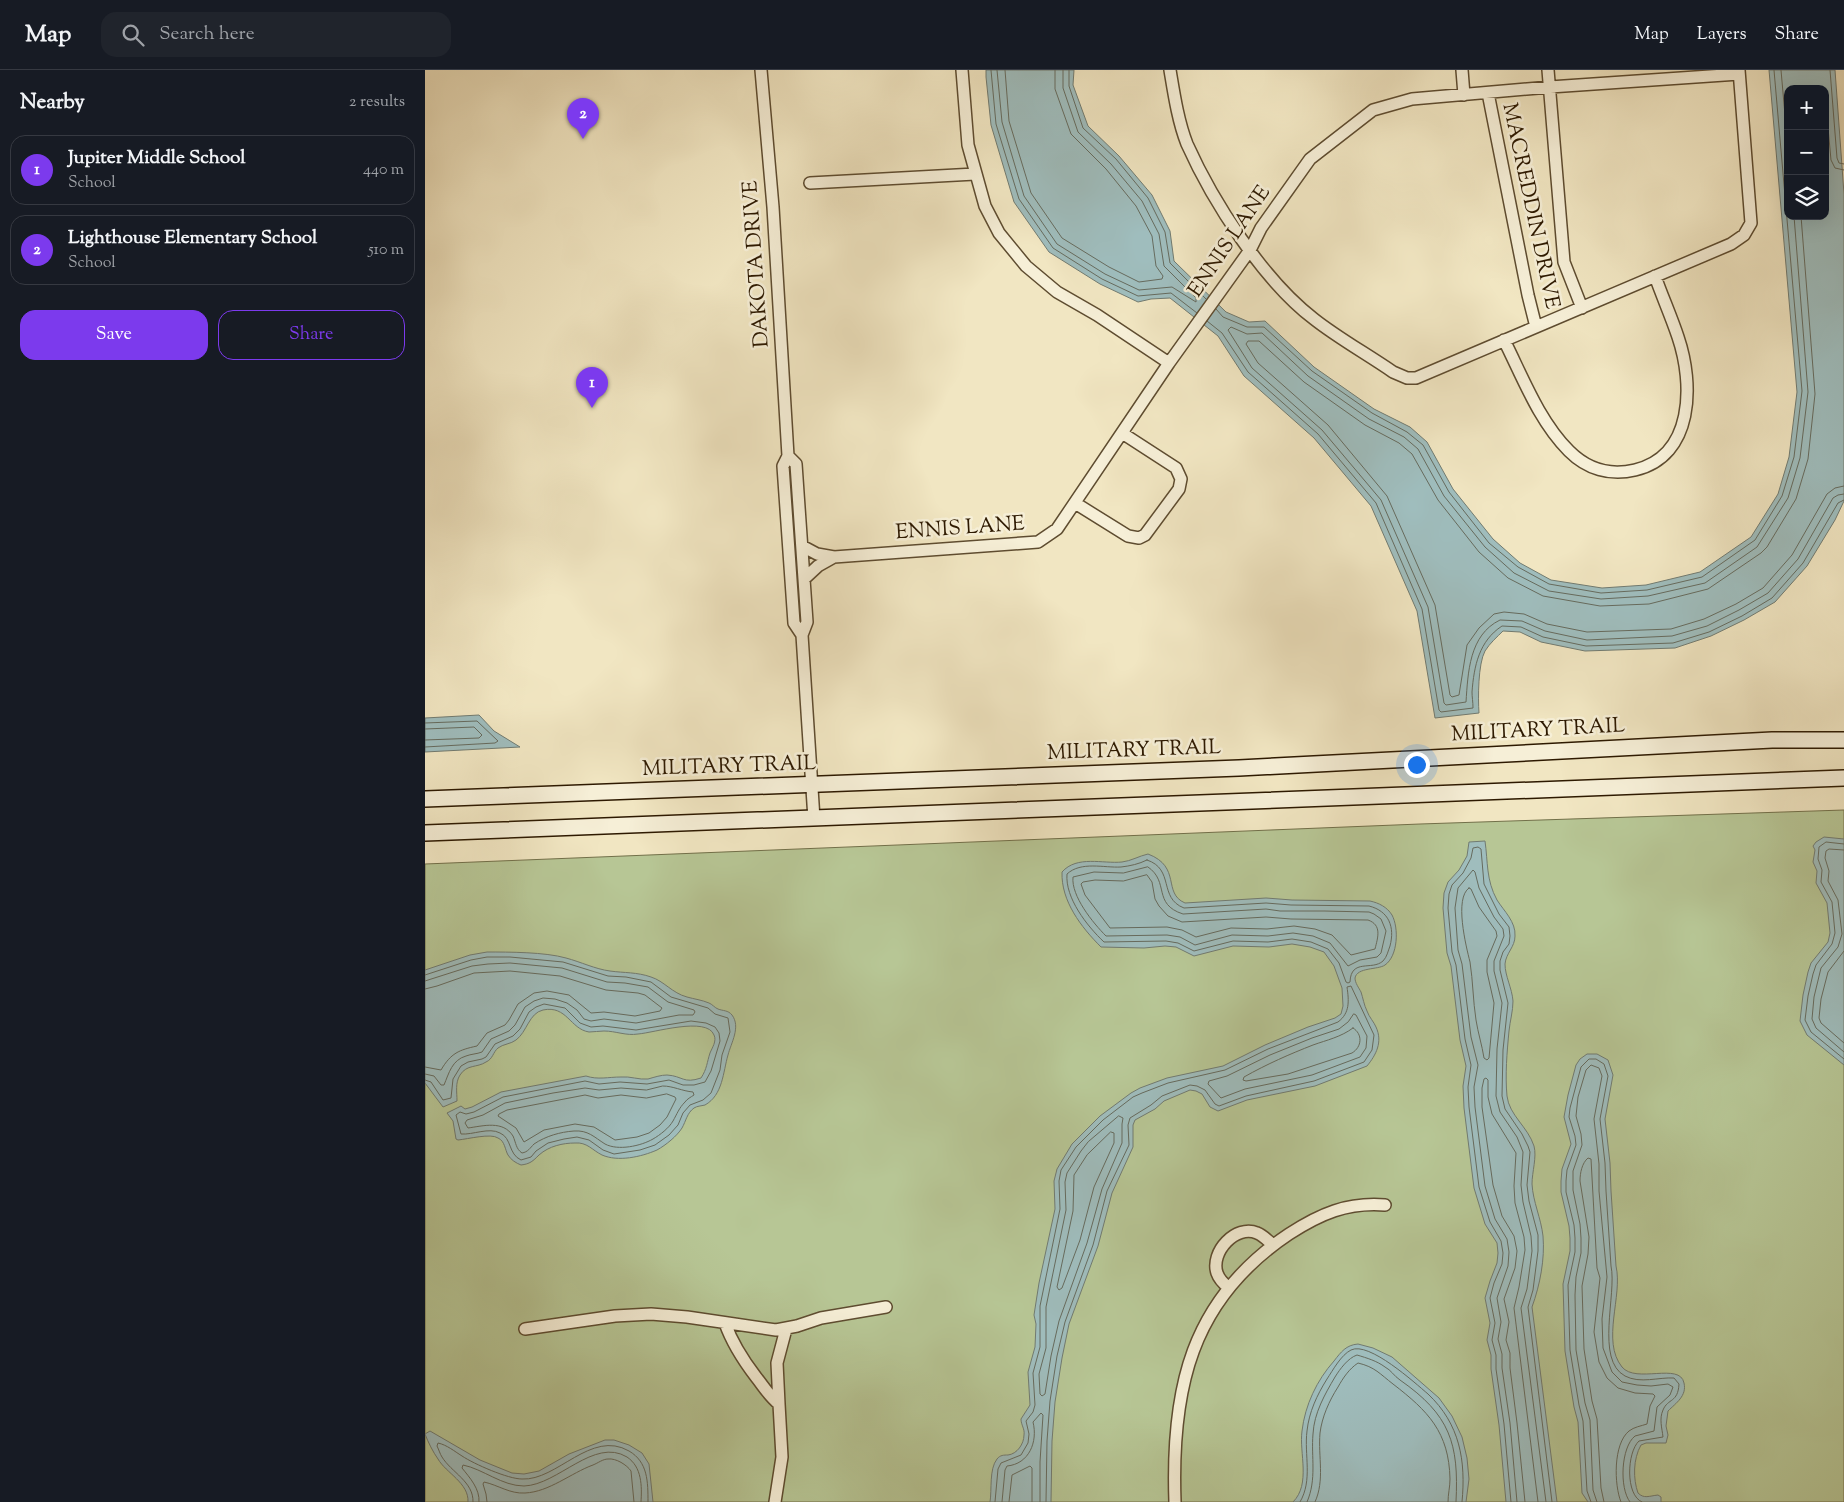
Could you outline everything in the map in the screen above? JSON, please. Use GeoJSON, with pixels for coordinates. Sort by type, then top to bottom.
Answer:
{"type":"FeatureCollection","features":[{"type":"Feature","properties":{"kind":"main road","name":"MILITARY TRAIL"},"geometry":{"type":"LineString","coordinates":[[425,799],[1239,768],[1772,740],[1844,740]]}},
{"type":"Feature","properties":{"kind":"main road"},"geometry":{"type":"LineString","coordinates":[[425,833],[1844,778]]}},
{"type":"Feature","properties":{"kind":"street","name":"DAKOTA DRIVE"},"geometry":{"type":"LineString","coordinates":[[761,70],[773,207],[788,456],[783,466],[794,623],[802,635]]}},
{"type":"Feature","properties":{"kind":"street"},"geometry":{"type":"LineString","coordinates":[[962,70],[968,145],[985,206],[999,233],[1026,266],[1057,292],[1097,315],[1169,363]]}},
{"type":"Feature","properties":{"kind":"street"},"geometry":{"type":"LineString","coordinates":[[1170,70],[1187,143],[1216,201],[1250,250],[1284,292],[1314,319],[1393,372],[1407,378],[1416,378],[1582,308],[1731,244],[1744,235],[1751,223],[1739,72]]}},
{"type":"Feature","properties":{"kind":"street"},"geometry":{"type":"LineString","coordinates":[[1462,70],[1464,95]]}},
{"type":"Feature","properties":{"kind":"street"},"geometry":{"type":"LineString","coordinates":[[1548,70],[1564,262],[1582,308]]}},
{"type":"Feature","properties":{"kind":"street","name":"ENNIS LANE"},"geometry":{"type":"LineString","coordinates":[[802,546],[817,554],[834,557],[1038,542],[1057,529],[1169,363],[1250,250],[1261,228],[1310,159],[1373,110],[1412,99],[1739,72]]}},
{"type":"Feature","properties":{"kind":"street","name":"MACREDDIN DRIVE"},"geometry":{"type":"LineString","coordinates":[[1488,93],[1528,294],[1537,327]]}},
{"type":"Feature","properties":{"kind":"street"},"geometry":{"type":"LineString","coordinates":[[810,183],[975,174]]}},
{"type":"Feature","properties":{"kind":"street"},"geometry":{"type":"LineString","coordinates":[[1504,340],[1537,407],[1554,434],[1570,452],[1589,467],[1606,472],[1629,472],[1645,468],[1664,456],[1675,442],[1684,425],[1687,404],[1685,368],[1679,338],[1655,276]]}},
{"type":"Feature","properties":{"kind":"street"},"geometry":{"type":"LineString","coordinates":[[1075,503],[1128,536],[1139,538],[1145,535],[1179,489],[1181,479],[1176,468],[1122,433]]}},
{"type":"Feature","properties":{"kind":"street","name":"DAKOTA DRIVE"},"geometry":{"type":"LineString","coordinates":[[788,456],[796,464],[802,546],[807,622],[802,635],[814,818]]}},
{"type":"Feature","properties":{"kind":"street","name":"ENNIS LANE"},"geometry":{"type":"LineString","coordinates":[[804,579],[818,566],[834,557]]}},
{"type":"Feature","properties":{"kind":"street"},"geometry":{"type":"LineString","coordinates":[[1175,1502],[1175,1430],[1182,1387],[1199,1335],[1229,1288],[1249,1266],[1273,1245],[1318,1218],[1347,1206],[1385,1205]]}},
{"type":"Feature","properties":{"kind":"street"},"geometry":{"type":"LineString","coordinates":[[1229,1288],[1222,1282],[1217,1273],[1216,1262],[1218,1253],[1230,1239],[1238,1233],[1248,1231],[1258,1233],[1273,1245]]}},
{"type":"Feature","properties":{"kind":"street"},"geometry":{"type":"LineString","coordinates":[[525,1329],[615,1316],[651,1314],[687,1317],[765,1329],[787,1329],[821,1318],[887,1307]]}},
{"type":"Feature","properties":{"kind":"street"},"geometry":{"type":"LineString","coordinates":[[725,1323],[745,1363],[768,1395],[779,1404]]}},
{"type":"Feature","properties":{"kind":"street"},"geometry":{"type":"LineString","coordinates":[[775,1502],[782,1457],[777,1363],[787,1329]]}},
{"type":"Feature","properties":{"kind":"green space"},"geometry":{"type":"Polygon","coordinates":[[[1844,810],[1844,1502],[425,1502],[425,864],[1420,824],[1844,810]]]}},
{"type":"Feature","properties":{"kind":"water"},"geometry":{"type":"Polygon","coordinates":[[[986,70],[1074,70],[1073,85],[1088,126],[1119,156],[1152,195],[1170,231],[1174,261],[1226,312],[1249,322],[1265,321],[1314,367],[1374,409],[1410,427],[1427,442],[1453,489],[1493,539],[1520,563],[1551,580],[1602,588],[1646,585],[1700,572],[1751,537],[1778,494],[1789,457],[1797,392],[1769,70],[1835,70],[1844,194],[1844,501],[1835,520],[1807,566],[1775,602],[1744,620],[1711,636],[1675,648],[1585,651],[1541,642],[1520,632],[1503,631],[1489,645],[1483,657],[1479,681],[1479,713],[1435,718],[1417,611],[1371,506],[1314,438],[1244,376],[1218,336],[1170,298],[1138,302],[1100,284],[1049,252],[1014,202],[991,125],[986,70]]]}},
{"type":"Feature","properties":{"kind":"water"},"geometry":{"type":"Polygon","coordinates":[[[479,715],[494,731],[520,747],[425,752],[425,718],[479,715]]]}},
{"type":"Feature","properties":{"kind":"water"},"geometry":{"type":"Polygon","coordinates":[[[1824,837],[1844,839],[1844,1065],[1807,1035],[1800,1021],[1803,995],[1811,963],[1828,942],[1830,933],[1827,903],[1816,883],[1817,871],[1813,862],[1815,850],[1813,846],[1824,837]]]}},
{"type":"Feature","properties":{"kind":"water"},"geometry":{"type":"Polygon","coordinates":[[[1485,841],[1488,871],[1493,893],[1512,921],[1515,931],[1514,943],[1505,964],[1513,1001],[1507,1055],[1507,1096],[1511,1109],[1528,1133],[1535,1150],[1532,1184],[1542,1229],[1543,1254],[1541,1272],[1532,1307],[1557,1502],[1506,1502],[1491,1355],[1487,1340],[1490,1323],[1485,1298],[1497,1263],[1497,1243],[1485,1224],[1474,1188],[1464,1108],[1463,1086],[1466,1066],[1460,1040],[1451,966],[1447,953],[1443,908],[1444,893],[1448,882],[1459,870],[1467,856],[1469,842],[1485,841]]]}},
{"type":"Feature","properties":{"kind":"water"},"geometry":{"type":"Polygon","coordinates":[[[1148,854],[1158,859],[1165,866],[1169,873],[1174,893],[1178,899],[1185,903],[1266,898],[1370,901],[1380,904],[1390,912],[1396,927],[1393,955],[1382,967],[1364,970],[1357,974],[1355,978],[1366,1009],[1378,1033],[1379,1043],[1367,1066],[1315,1086],[1247,1100],[1218,1111],[1210,1107],[1202,1094],[1190,1090],[1164,1101],[1155,1109],[1135,1120],[1133,1125],[1133,1147],[1112,1193],[1098,1246],[1069,1324],[1055,1402],[1051,1502],[990,1502],[994,1463],[999,1457],[1017,1451],[1024,1438],[1021,1419],[1030,1405],[1028,1372],[1035,1347],[1036,1324],[1034,1315],[1055,1209],[1054,1181],[1057,1169],[1072,1144],[1100,1116],[1140,1088],[1167,1078],[1223,1066],[1265,1045],[1335,1018],[1341,1014],[1343,1006],[1342,988],[1334,966],[1324,952],[1310,947],[1292,944],[1269,947],[1233,946],[1194,956],[1176,947],[1101,947],[1086,931],[1074,913],[1065,893],[1062,872],[1068,867],[1083,862],[1122,862],[1148,854]]]}},
{"type":"Feature","properties":{"kind":"water"},"geometry":{"type":"Polygon","coordinates":[[[487,952],[548,955],[566,958],[604,970],[646,975],[656,979],[677,993],[729,1012],[736,1025],[719,1089],[711,1101],[692,1110],[680,1131],[664,1146],[651,1153],[637,1157],[608,1157],[583,1144],[570,1143],[552,1147],[531,1162],[521,1165],[508,1155],[502,1141],[495,1137],[485,1136],[456,1139],[453,1121],[447,1113],[461,1106],[465,1109],[472,1107],[501,1092],[586,1076],[648,1079],[667,1075],[695,1080],[703,1075],[715,1042],[715,1037],[709,1029],[691,1026],[634,1034],[608,1031],[589,1032],[577,1027],[558,1011],[551,1009],[543,1010],[534,1015],[520,1037],[498,1048],[492,1057],[483,1064],[466,1069],[457,1081],[457,1101],[443,1107],[425,1083],[425,970],[470,955],[487,952]]]}},
{"type":"Feature","properties":{"kind":"water"},"geometry":{"type":"Polygon","coordinates":[[[1587,1054],[1597,1054],[1608,1060],[1613,1075],[1605,1119],[1610,1163],[1617,1278],[1613,1332],[1616,1356],[1622,1367],[1629,1372],[1637,1374],[1675,1374],[1681,1377],[1685,1388],[1677,1402],[1668,1411],[1666,1443],[1646,1443],[1641,1445],[1635,1463],[1635,1482],[1638,1493],[1645,1497],[1658,1495],[1661,1497],[1661,1502],[1588,1502],[1582,1493],[1578,1422],[1565,1351],[1563,1284],[1570,1251],[1570,1238],[1561,1192],[1561,1181],[1562,1169],[1571,1144],[1564,1117],[1568,1095],[1576,1065],[1587,1054]]]}},
{"type":"Feature","properties":{"kind":"water"},"geometry":{"type":"Polygon","coordinates":[[[1358,1344],[1373,1348],[1392,1357],[1439,1398],[1452,1416],[1462,1437],[1467,1458],[1469,1479],[1466,1502],[1293,1502],[1302,1486],[1301,1440],[1309,1402],[1328,1368],[1347,1347],[1358,1344]]]}},
{"type":"Feature","properties":{"kind":"water"},"geometry":{"type":"Polygon","coordinates":[[[430,1431],[480,1460],[512,1473],[524,1474],[539,1471],[569,1454],[605,1440],[614,1440],[629,1445],[642,1453],[649,1464],[653,1502],[468,1502],[465,1489],[432,1450],[425,1434],[430,1431]]]}},
{"type":"Feature","properties":{"kind":"place","name":"Lighthouse Elementary School"},"geometry":{"type":"Point","coordinates":[583,139]}},
{"type":"Feature","properties":{"kind":"place","name":"Jupiter Middle School"},"geometry":{"type":"Point","coordinates":[592,408]}}]}
